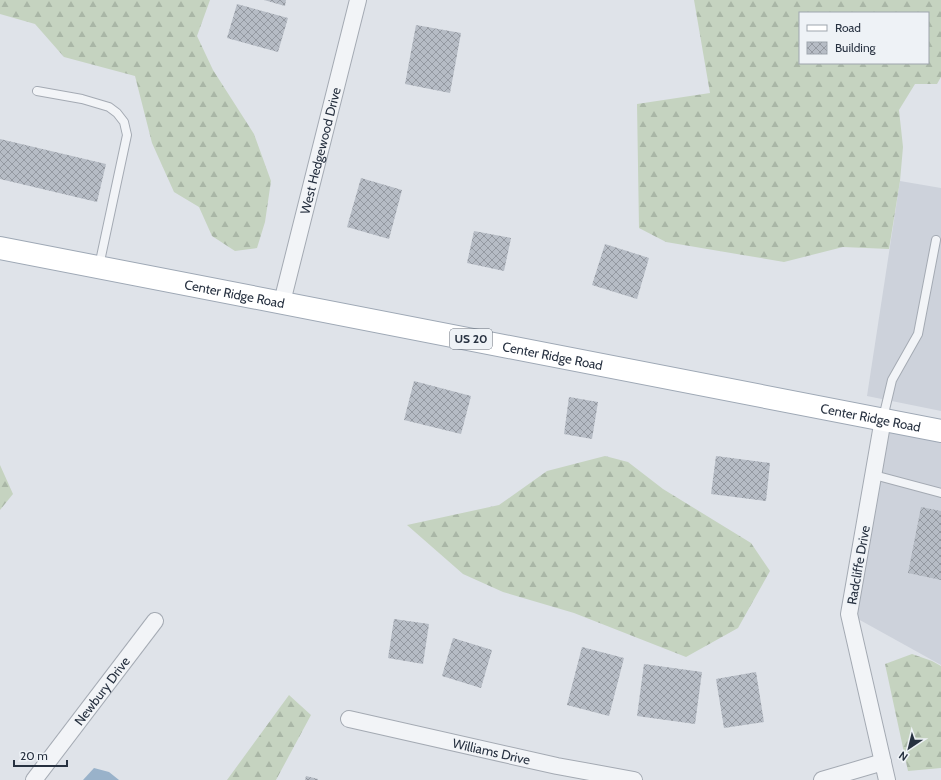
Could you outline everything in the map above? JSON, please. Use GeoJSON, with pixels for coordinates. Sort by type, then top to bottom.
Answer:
{"type":"FeatureCollection","features":[{"type":"Feature","properties":{"kind":"main road","name":"Center Ridge Road"},"geometry":{"type":"LineString","coordinates":[[0,248],[99,266],[941,431]]}},
{"type":"Feature","properties":{"kind":"street","name":"West Hedgewood Drive"},"geometry":{"type":"LineString","coordinates":[[282,302],[358,0]]}},
{"type":"Feature","properties":{"kind":"street","name":"Radcliffe Drive"},"geometry":{"type":"LineString","coordinates":[[883,419],[849,614],[887,780]]}},
{"type":"Feature","properties":{"kind":"street","name":"Newbury Drive"},"geometry":{"type":"LineString","coordinates":[[34,780],[155,621]]}},
{"type":"Feature","properties":{"kind":"street","name":"Williams Drive"},"geometry":{"type":"LineString","coordinates":[[349,719],[556,773],[634,780]]}},
{"type":"Feature","properties":{"kind":"street"},"geometry":{"type":"LineString","coordinates":[[822,780],[882,762]]}},
{"type":"Feature","properties":{"kind":"lane"},"geometry":{"type":"LineString","coordinates":[[37,91],[82,99],[109,107],[117,113],[124,122],[127,135],[99,266]]}},
{"type":"Feature","properties":{"kind":"lane"},"geometry":{"type":"LineString","coordinates":[[883,419],[892,380],[918,334],[936,240]]}},
{"type":"Feature","properties":{"kind":"lane"},"geometry":{"type":"LineString","coordinates":[[874,474],[941,493]]}},
{"type":"Feature","properties":{"kind":"shaded area"},"geometry":{"type":"Polygon","coordinates":[[[900,181],[941,188],[941,411],[867,396],[900,181]]]}},
{"type":"Feature","properties":{"kind":"shaded area"},"geometry":{"type":"Polygon","coordinates":[[[883,419],[941,431],[941,665],[849,614],[883,419]]]}},
{"type":"Feature","properties":{"kind":"green space"},"geometry":{"type":"Polygon","coordinates":[[[0,0],[210,0],[197,36],[213,70],[254,134],[271,181],[265,222],[257,248],[235,251],[212,236],[199,207],[174,192],[152,143],[135,76],[64,57],[35,24],[0,14],[0,0]]]}},
{"type":"Feature","properties":{"kind":"green space"},"geometry":{"type":"Polygon","coordinates":[[[694,0],[941,0],[941,77],[937,84],[915,84],[899,110],[903,147],[900,181],[889,249],[843,247],[784,262],[666,242],[639,228],[637,104],[710,93],[694,0]]]}},
{"type":"Feature","properties":{"kind":"green space"},"geometry":{"type":"Polygon","coordinates":[[[605,456],[628,462],[663,489],[751,543],[770,571],[738,628],[686,657],[574,613],[503,592],[463,574],[407,525],[499,505],[547,471],[605,456]]]}},
{"type":"Feature","properties":{"kind":"green space"},"geometry":{"type":"Polygon","coordinates":[[[0,465],[13,494],[0,510],[0,465]]]}},
{"type":"Feature","properties":{"kind":"green space"},"geometry":{"type":"Polygon","coordinates":[[[912,654],[941,666],[941,768],[908,771],[885,664],[912,654]]]}},
{"type":"Feature","properties":{"kind":"green space"},"geometry":{"type":"Polygon","coordinates":[[[289,695],[311,715],[276,780],[227,780],[289,695]]]}},
{"type":"Feature","properties":{"kind":"water"},"geometry":{"type":"Polygon","coordinates":[[[94,768],[109,772],[119,780],[83,780],[94,768]]]}},
{"type":"Feature","properties":{"kind":"building"},"geometry":{"type":"Polygon","coordinates":[[[264,0],[286,0],[285,6],[264,0]]]}},
{"type":"Feature","properties":{"kind":"building"},"geometry":{"type":"Polygon","coordinates":[[[237,4],[288,18],[278,52],[227,38],[237,4]]]}},
{"type":"Feature","properties":{"kind":"building"},"geometry":{"type":"Polygon","coordinates":[[[416,25],[461,33],[450,93],[405,84],[416,25]]]}},
{"type":"Feature","properties":{"kind":"building"},"geometry":{"type":"Polygon","coordinates":[[[0,139],[106,164],[97,202],[0,179],[0,139]]]}},
{"type":"Feature","properties":{"kind":"building"},"geometry":{"type":"Polygon","coordinates":[[[361,178],[402,190],[389,239],[347,227],[361,178]]]}},
{"type":"Feature","properties":{"kind":"building"},"geometry":{"type":"Polygon","coordinates":[[[474,231],[511,238],[504,271],[467,263],[474,231]]]}},
{"type":"Feature","properties":{"kind":"building"},"geometry":{"type":"Polygon","coordinates":[[[605,244],[649,258],[637,299],[592,285],[605,244]]]}},
{"type":"Feature","properties":{"kind":"building"},"geometry":{"type":"Polygon","coordinates":[[[414,381],[471,396],[461,434],[404,420],[414,381]]]}},
{"type":"Feature","properties":{"kind":"building"},"geometry":{"type":"Polygon","coordinates":[[[569,397],[598,402],[592,439],[564,434],[569,397]]]}},
{"type":"Feature","properties":{"kind":"building"},"geometry":{"type":"Polygon","coordinates":[[[716,456],[770,463],[766,501],[711,494],[716,456]]]}},
{"type":"Feature","properties":{"kind":"building"},"geometry":{"type":"Polygon","coordinates":[[[921,507],[941,511],[941,580],[908,573],[921,507]]]}},
{"type":"Feature","properties":{"kind":"building"},"geometry":{"type":"Polygon","coordinates":[[[394,619],[429,624],[423,664],[388,658],[394,619]]]}},
{"type":"Feature","properties":{"kind":"building"},"geometry":{"type":"Polygon","coordinates":[[[453,638],[492,650],[481,688],[442,676],[453,638]]]}},
{"type":"Feature","properties":{"kind":"building"},"geometry":{"type":"Polygon","coordinates":[[[582,647],[624,658],[609,716],[567,705],[582,647]]]}},
{"type":"Feature","properties":{"kind":"building"},"geometry":{"type":"Polygon","coordinates":[[[644,664],[702,672],[695,724],[637,716],[644,664]]]}},
{"type":"Feature","properties":{"kind":"building"},"geometry":{"type":"Polygon","coordinates":[[[756,672],[764,722],[724,728],[716,679],[756,672]]]}},
{"type":"Feature","properties":{"kind":"building"},"geometry":{"type":"Polygon","coordinates":[[[306,776],[318,779],[318,780],[305,780],[306,776]]]}}]}
